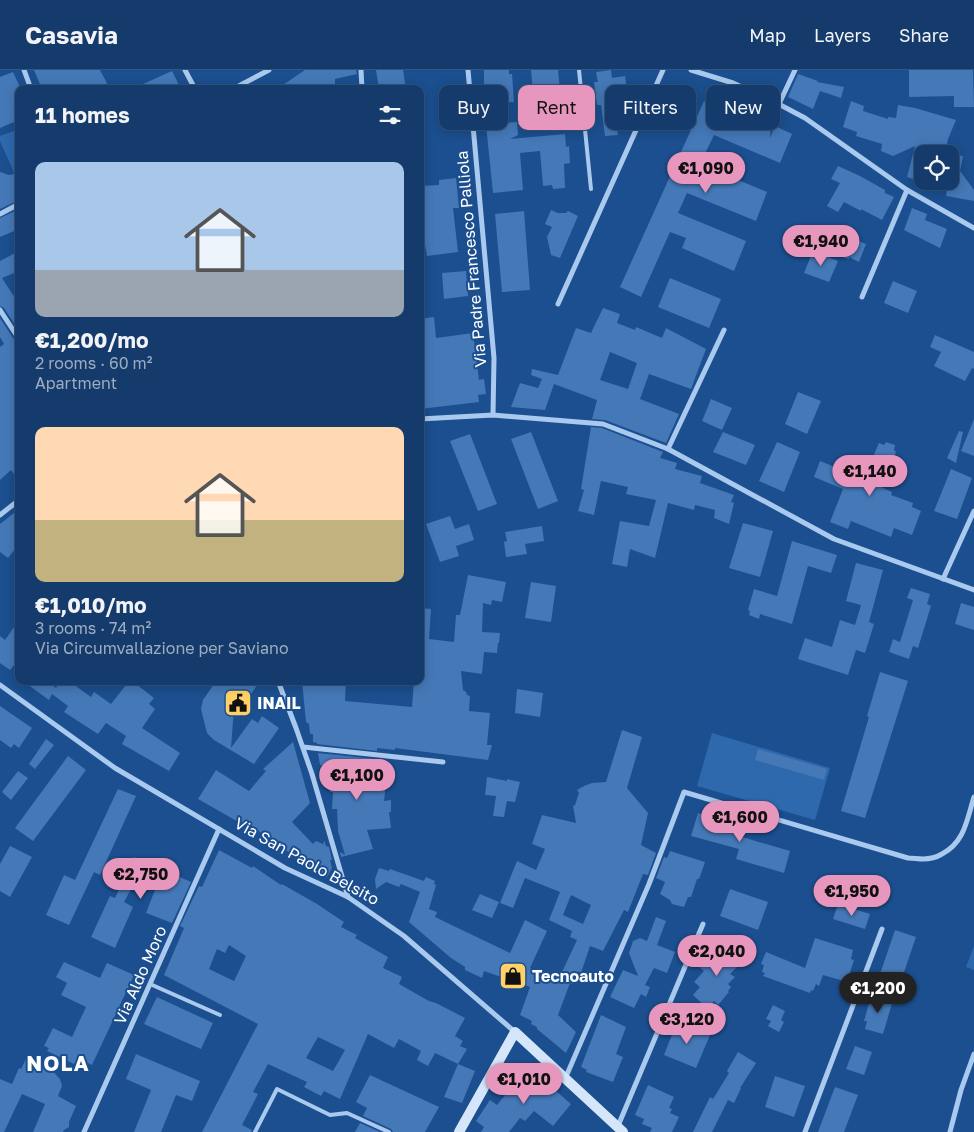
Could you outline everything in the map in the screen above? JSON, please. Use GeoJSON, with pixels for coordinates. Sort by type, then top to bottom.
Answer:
{"type":"FeatureCollection","features":[{"type":"Feature","properties":{"kind":"main road","name":"Via San Paolo Belsito"},"geometry":{"type":"LineString","coordinates":[[514,1032],[620,1129]]}},
{"type":"Feature","properties":{"kind":"main road"},"geometry":{"type":"LineString","coordinates":[[459,1132],[514,1032]]}},
{"type":"Feature","properties":{"kind":"street"},"geometry":{"type":"LineString","coordinates":[[24,70],[30,85]]}},
{"type":"Feature","properties":{"kind":"street"},"geometry":{"type":"LineString","coordinates":[[185,70],[193,85]]}},
{"type":"Feature","properties":{"kind":"street"},"geometry":{"type":"LineString","coordinates":[[241,85],[269,70]]}},
{"type":"Feature","properties":{"kind":"street"},"geometry":{"type":"LineString","coordinates":[[361,70],[362,85]]}},
{"type":"Feature","properties":{"kind":"street","name":"Via Padre Francesco Palliola"},"geometry":{"type":"LineString","coordinates":[[468,70],[494,358],[493,415]]}},
{"type":"Feature","properties":{"kind":"street"},"geometry":{"type":"LineString","coordinates":[[558,304],[663,70]]}},
{"type":"Feature","properties":{"kind":"street"},"geometry":{"type":"LineString","coordinates":[[691,70],[737,85]]}},
{"type":"Feature","properties":{"kind":"street"},"geometry":{"type":"LineString","coordinates":[[780,102],[795,70]]}},
{"type":"Feature","properties":{"kind":"street"},"geometry":{"type":"LineString","coordinates":[[780,105],[805,118],[907,190],[974,228]]}},
{"type":"Feature","properties":{"kind":"street"},"geometry":{"type":"LineString","coordinates":[[862,297],[907,190]]}},
{"type":"Feature","properties":{"kind":"street"},"geometry":{"type":"LineString","coordinates":[[0,214],[15,206]]}},
{"type":"Feature","properties":{"kind":"street"},"geometry":{"type":"LineString","coordinates":[[0,310],[15,333]]}},
{"type":"Feature","properties":{"kind":"street"},"geometry":{"type":"LineString","coordinates":[[668,449],[724,330]]}},
{"type":"Feature","properties":{"kind":"street"},"geometry":{"type":"LineString","coordinates":[[424,419],[493,415],[603,424],[668,449],[834,539],[974,590]]}},
{"type":"Feature","properties":{"kind":"street"},"geometry":{"type":"LineString","coordinates":[[0,515],[15,503]]}},
{"type":"Feature","properties":{"kind":"street"},"geometry":{"type":"LineString","coordinates":[[944,579],[974,511]]}},
{"type":"Feature","properties":{"kind":"street","name":"Via San Paolo Belsito"},"geometry":{"type":"LineString","coordinates":[[0,685],[115,768],[285,868],[348,897],[404,936],[514,1032]]}},
{"type":"Feature","properties":{"kind":"street"},"geometry":{"type":"LineString","coordinates":[[280,685],[312,774],[348,897]]}},
{"type":"Feature","properties":{"kind":"street"},"geometry":{"type":"LineString","coordinates":[[303,747],[443,762]]}},
{"type":"Feature","properties":{"kind":"street"},"geometry":{"type":"LineString","coordinates":[[566,1079],[649,884],[684,792],[908,858],[925,859],[939,856],[957,844],[962,835],[974,797]]}},
{"type":"Feature","properties":{"kind":"street","name":"Via Aldo Moro"},"geometry":{"type":"LineString","coordinates":[[84,1132],[219,829]]}},
{"type":"Feature","properties":{"kind":"street"},"geometry":{"type":"LineString","coordinates":[[620,1129],[703,924]]}},
{"type":"Feature","properties":{"kind":"street"},"geometry":{"type":"LineString","coordinates":[[805,1132],[882,929]]}},
{"type":"Feature","properties":{"kind":"street"},"geometry":{"type":"LineString","coordinates":[[950,1132],[961,1090],[974,1054]]}},
{"type":"Feature","properties":{"kind":"lane"},"geometry":{"type":"LineString","coordinates":[[579,70],[591,189]]}},
{"type":"Feature","properties":{"kind":"lane"},"geometry":{"type":"LineString","coordinates":[[150,984],[220,1015]]}},
{"type":"Feature","properties":{"kind":"lane"},"geometry":{"type":"LineString","coordinates":[[255,1132],[277,1089],[330,1115],[347,1113],[389,1132]]}},
{"type":"Feature","properties":{"kind":"shaded area"},"geometry":{"type":"Polygon","coordinates":[[[15,130],[15,175],[0,141],[0,136],[15,130]]]}},
{"type":"Feature","properties":{"kind":"shaded area"},"geometry":{"type":"Polygon","coordinates":[[[712,733],[830,768],[815,820],[697,786],[712,733]]]}},
{"type":"Feature","properties":{"kind":"shaded area"},"geometry":{"type":"Polygon","coordinates":[[[974,946],[974,970],[966,967],[974,946]]]}},
{"type":"Feature","properties":{"kind":"building"},"geometry":{"type":"Polygon","coordinates":[[[34,70],[100,70],[108,85],[40,85],[34,70]]]}},
{"type":"Feature","properties":{"kind":"building"},"geometry":{"type":"Polygon","coordinates":[[[305,70],[356,70],[357,74],[335,79],[335,85],[283,85],[305,70]]]}},
{"type":"Feature","properties":{"kind":"building"},"geometry":{"type":"Polygon","coordinates":[[[376,70],[403,70],[405,85],[378,85],[376,70]]]}},
{"type":"Feature","properties":{"kind":"building"},"geometry":{"type":"Polygon","coordinates":[[[484,70],[509,70],[509,74],[512,74],[514,102],[508,102],[508,85],[484,85],[484,70]]]}},
{"type":"Feature","properties":{"kind":"building"},"geometry":{"type":"Polygon","coordinates":[[[531,70],[558,70],[560,85],[532,85],[531,70]]]}},
{"type":"Feature","properties":{"kind":"building"},"geometry":{"type":"Polygon","coordinates":[[[611,70],[612,78],[625,76],[626,85],[605,85],[605,130],[617,130],[618,135],[605,136],[601,105],[597,105],[594,82],[598,82],[596,72],[611,70]]]}},
{"type":"Feature","properties":{"kind":"building"},"geometry":{"type":"Polygon","coordinates":[[[909,70],[973,70],[974,107],[954,107],[954,96],[909,97],[909,70]]]}},
{"type":"Feature","properties":{"kind":"building"},"geometry":{"type":"Polygon","coordinates":[[[172,71],[179,85],[141,85],[172,71]]]}},
{"type":"Feature","properties":{"kind":"building"},"geometry":{"type":"Polygon","coordinates":[[[13,72],[19,85],[15,85],[15,122],[0,128],[0,77],[13,72]]]}},
{"type":"Feature","properties":{"kind":"building"},"geometry":{"type":"Polygon","coordinates":[[[798,74],[817,82],[844,87],[841,98],[820,91],[813,109],[788,97],[798,74]]]}},
{"type":"Feature","properties":{"kind":"building"},"geometry":{"type":"Polygon","coordinates":[[[704,101],[706,102],[706,130],[771,130],[770,138],[773,130],[780,130],[780,128],[792,134],[780,163],[714,135],[700,164],[767,192],[756,221],[687,193],[678,213],[746,241],[734,271],[682,248],[686,238],[670,232],[641,297],[620,287],[691,130],[696,130],[696,119],[704,101]]]}},
{"type":"Feature","properties":{"kind":"building"},"geometry":{"type":"Polygon","coordinates":[[[851,101],[864,106],[863,111],[888,119],[888,117],[896,118],[898,105],[956,120],[947,145],[914,145],[893,156],[881,151],[882,144],[856,136],[857,132],[843,127],[851,101]]]}},
{"type":"Feature","properties":{"kind":"building"},"geometry":{"type":"Polygon","coordinates":[[[517,122],[518,135],[510,139],[565,134],[566,147],[569,146],[570,163],[564,164],[565,188],[553,189],[552,185],[543,186],[540,151],[520,153],[523,190],[493,193],[487,130],[508,130],[508,123],[517,122]]]}},
{"type":"Feature","properties":{"kind":"building"},"geometry":{"type":"Polygon","coordinates":[[[914,150],[914,179],[907,177],[914,150]]]}},
{"type":"Feature","properties":{"kind":"building"},"geometry":{"type":"Polygon","coordinates":[[[959,155],[963,156],[960,171],[974,190],[974,201],[946,196],[947,190],[959,190],[959,155]]]}},
{"type":"Feature","properties":{"kind":"building"},"geometry":{"type":"Polygon","coordinates":[[[838,166],[860,176],[894,197],[882,220],[844,202],[838,212],[827,206],[840,183],[831,179],[838,166]]]}},
{"type":"Feature","properties":{"kind":"building"},"geometry":{"type":"Polygon","coordinates":[[[0,172],[9,175],[14,174],[15,202],[0,209],[0,172]]]}},
{"type":"Feature","properties":{"kind":"building"},"geometry":{"type":"Polygon","coordinates":[[[456,178],[459,208],[453,208],[458,252],[427,256],[424,238],[424,186],[439,185],[439,180],[456,178]]]}},
{"type":"Feature","properties":{"kind":"building"},"geometry":{"type":"Polygon","coordinates":[[[912,208],[927,214],[925,220],[947,229],[940,248],[904,230],[912,208]]]}},
{"type":"Feature","properties":{"kind":"building"},"geometry":{"type":"Polygon","coordinates":[[[551,210],[558,213],[566,213],[568,211],[578,216],[560,258],[551,255],[547,237],[552,227],[545,224],[551,210]]]}},
{"type":"Feature","properties":{"kind":"building"},"geometry":{"type":"Polygon","coordinates":[[[15,211],[15,231],[0,237],[0,218],[15,211]]]}},
{"type":"Feature","properties":{"kind":"building"},"geometry":{"type":"Polygon","coordinates":[[[524,211],[530,290],[502,292],[495,214],[524,211]]]}},
{"type":"Feature","properties":{"kind":"building"},"geometry":{"type":"Polygon","coordinates":[[[841,234],[866,244],[859,262],[849,257],[849,259],[833,254],[841,234]]]}},
{"type":"Feature","properties":{"kind":"building"},"geometry":{"type":"Polygon","coordinates":[[[813,251],[838,261],[829,282],[804,273],[813,251]]]}},
{"type":"Feature","properties":{"kind":"building"},"geometry":{"type":"Polygon","coordinates":[[[15,253],[15,273],[2,278],[15,298],[15,325],[4,308],[0,306],[0,261],[15,253]]]}},
{"type":"Feature","properties":{"kind":"building"},"geometry":{"type":"Polygon","coordinates":[[[466,271],[468,296],[444,299],[442,273],[466,271]]]}},
{"type":"Feature","properties":{"kind":"building"},"geometry":{"type":"Polygon","coordinates":[[[670,278],[721,299],[709,328],[658,307],[670,278]]]}},
{"type":"Feature","properties":{"kind":"building"},"geometry":{"type":"Polygon","coordinates":[[[893,281],[917,291],[908,313],[884,303],[893,281]]]}},
{"type":"Feature","properties":{"kind":"building"},"geometry":{"type":"Polygon","coordinates":[[[603,308],[620,314],[617,323],[635,330],[636,327],[662,338],[666,328],[706,349],[691,389],[649,374],[640,399],[679,414],[666,443],[605,420],[592,419],[597,400],[554,384],[545,410],[511,407],[520,383],[538,388],[542,379],[531,375],[532,369],[558,375],[576,328],[591,333],[603,308]],[[610,352],[600,380],[628,389],[637,363],[610,352]]]}},
{"type":"Feature","properties":{"kind":"building"},"geometry":{"type":"Polygon","coordinates":[[[434,317],[436,338],[473,333],[479,380],[484,379],[486,394],[478,395],[479,402],[424,409],[424,318],[434,317]]]}},
{"type":"Feature","properties":{"kind":"building"},"geometry":{"type":"Polygon","coordinates":[[[0,318],[15,341],[15,476],[11,470],[0,480],[0,347],[4,344],[0,337],[0,318]]]}},
{"type":"Feature","properties":{"kind":"building"},"geometry":{"type":"Polygon","coordinates":[[[935,335],[974,352],[974,369],[972,368],[965,381],[934,366],[941,352],[930,347],[935,335]]]}},
{"type":"Feature","properties":{"kind":"building"},"geometry":{"type":"Polygon","coordinates":[[[798,392],[821,401],[807,434],[785,424],[798,392]]]}},
{"type":"Feature","properties":{"kind":"building"},"geometry":{"type":"Polygon","coordinates":[[[711,399],[732,408],[722,430],[702,421],[711,399]]]}},
{"type":"Feature","properties":{"kind":"building"},"geometry":{"type":"Polygon","coordinates":[[[974,419],[974,456],[961,451],[974,419]]]}},
{"type":"Feature","properties":{"kind":"building"},"geometry":{"type":"Polygon","coordinates":[[[591,427],[602,428],[663,452],[660,458],[677,463],[675,469],[702,476],[700,483],[734,495],[731,502],[734,503],[729,524],[714,518],[715,510],[695,505],[694,510],[668,503],[655,558],[630,549],[627,567],[612,564],[620,521],[649,526],[656,500],[626,494],[628,487],[601,481],[594,515],[578,511],[584,490],[581,489],[591,427]]]}},
{"type":"Feature","properties":{"kind":"building"},"geometry":{"type":"Polygon","coordinates":[[[959,431],[963,432],[956,463],[947,458],[959,431]]]}},
{"type":"Feature","properties":{"kind":"building"},"geometry":{"type":"Polygon","coordinates":[[[531,432],[558,501],[538,509],[511,439],[531,432]]]}},
{"type":"Feature","properties":{"kind":"building"},"geometry":{"type":"Polygon","coordinates":[[[723,432],[755,445],[746,465],[713,452],[723,432]]]}},
{"type":"Feature","properties":{"kind":"building"},"geometry":{"type":"Polygon","coordinates":[[[470,434],[497,504],[478,511],[450,441],[470,434]]]}},
{"type":"Feature","properties":{"kind":"building"},"geometry":{"type":"Polygon","coordinates":[[[777,442],[800,452],[784,492],[759,481],[777,442]]]}},
{"type":"Feature","properties":{"kind":"building"},"geometry":{"type":"Polygon","coordinates":[[[886,442],[895,445],[894,450],[896,452],[891,466],[887,465],[879,486],[892,492],[891,495],[913,503],[912,507],[921,511],[912,535],[894,528],[891,537],[851,521],[848,529],[830,522],[843,489],[814,477],[820,461],[859,477],[864,467],[868,468],[879,443],[884,445],[886,442]]]}},
{"type":"Feature","properties":{"kind":"building"},"geometry":{"type":"Polygon","coordinates":[[[951,469],[972,478],[957,519],[934,511],[951,469]]]}},
{"type":"Feature","properties":{"kind":"building"},"geometry":{"type":"Polygon","coordinates":[[[15,512],[15,549],[8,558],[0,552],[0,524],[15,512]]]}},
{"type":"Feature","properties":{"kind":"building"},"geometry":{"type":"Polygon","coordinates":[[[450,516],[455,529],[469,524],[474,540],[456,546],[459,556],[440,562],[426,524],[450,516]]]}},
{"type":"Feature","properties":{"kind":"building"},"geometry":{"type":"Polygon","coordinates":[[[743,523],[773,531],[760,577],[729,568],[743,523]]]}},
{"type":"Feature","properties":{"kind":"building"},"geometry":{"type":"Polygon","coordinates":[[[542,526],[544,541],[525,544],[527,554],[506,557],[504,542],[507,541],[505,532],[542,526]]]}},
{"type":"Feature","properties":{"kind":"building"},"geometry":{"type":"Polygon","coordinates":[[[792,541],[837,555],[831,573],[808,566],[792,624],[760,614],[759,619],[749,615],[750,611],[748,610],[754,589],[777,596],[792,541]]]}},
{"type":"Feature","properties":{"kind":"building"},"geometry":{"type":"Polygon","coordinates":[[[856,563],[883,570],[869,622],[874,624],[865,653],[856,650],[848,675],[798,659],[805,638],[832,647],[840,620],[855,625],[861,605],[846,601],[856,563]]]}},
{"type":"Feature","properties":{"kind":"building"},"geometry":{"type":"Polygon","coordinates":[[[468,575],[506,582],[502,602],[492,600],[491,605],[483,603],[482,632],[500,633],[497,653],[484,652],[482,674],[461,671],[463,690],[470,696],[469,711],[490,713],[487,745],[492,745],[488,760],[395,748],[395,750],[377,748],[377,751],[313,742],[313,734],[310,734],[309,724],[306,722],[302,685],[346,685],[345,701],[412,707],[414,685],[424,685],[424,608],[431,609],[429,639],[454,642],[456,615],[460,615],[468,575]]]}},
{"type":"Feature","properties":{"kind":"building"},"geometry":{"type":"Polygon","coordinates":[[[531,582],[556,586],[551,622],[525,618],[531,582]]]}},
{"type":"Feature","properties":{"kind":"building"},"geometry":{"type":"Polygon","coordinates":[[[911,588],[930,594],[927,604],[931,606],[918,648],[913,646],[909,659],[889,652],[893,639],[900,642],[913,600],[907,598],[911,588]]]}},
{"type":"Feature","properties":{"kind":"building"},"geometry":{"type":"Polygon","coordinates":[[[961,603],[974,607],[974,630],[955,624],[961,603]]]}},
{"type":"Feature","properties":{"kind":"building"},"geometry":{"type":"Polygon","coordinates":[[[15,626],[15,664],[10,670],[0,663],[0,636],[5,640],[15,626]]]}},
{"type":"Feature","properties":{"kind":"building"},"geometry":{"type":"Polygon","coordinates":[[[880,672],[908,681],[865,818],[841,811],[869,717],[867,716],[880,672]]]}},
{"type":"Feature","properties":{"kind":"building"},"geometry":{"type":"Polygon","coordinates":[[[28,685],[52,685],[56,688],[58,685],[74,685],[91,697],[94,692],[111,704],[126,685],[137,685],[154,698],[149,704],[155,709],[142,728],[180,753],[169,771],[122,744],[126,736],[106,723],[98,734],[64,712],[68,706],[52,694],[49,700],[28,685]]]}},
{"type":"Feature","properties":{"kind":"building"},"geometry":{"type":"Polygon","coordinates":[[[213,685],[257,685],[246,701],[235,694],[231,748],[252,719],[258,723],[262,716],[279,728],[254,764],[214,740],[207,733],[201,709],[203,700],[213,685]]]}},
{"type":"Feature","properties":{"kind":"building"},"geometry":{"type":"Polygon","coordinates":[[[517,689],[543,693],[540,717],[515,713],[517,689]]]}},
{"type":"Feature","properties":{"kind":"building"},"geometry":{"type":"Polygon","coordinates":[[[0,706],[32,728],[19,748],[14,744],[11,748],[0,740],[0,706]]]}},
{"type":"Feature","properties":{"kind":"building"},"geometry":{"type":"Polygon","coordinates":[[[622,730],[642,737],[627,788],[648,813],[641,845],[656,853],[648,875],[643,874],[628,912],[624,910],[603,951],[590,946],[581,973],[578,971],[572,984],[570,983],[558,1015],[576,1032],[566,1053],[537,1027],[531,1024],[532,1021],[520,1015],[530,987],[484,971],[482,978],[465,970],[465,967],[451,958],[409,922],[420,892],[401,884],[399,887],[386,882],[376,889],[375,879],[379,868],[389,871],[390,869],[424,881],[426,877],[435,881],[434,884],[436,885],[429,909],[437,912],[435,917],[510,953],[525,920],[547,931],[530,968],[560,976],[577,940],[570,937],[572,931],[549,920],[560,892],[525,878],[513,908],[500,903],[517,861],[536,870],[545,849],[532,844],[542,815],[576,823],[573,806],[579,793],[577,790],[592,783],[606,782],[622,730]],[[571,895],[563,915],[583,924],[591,905],[571,895]]]}},
{"type":"Feature","properties":{"kind":"building"},"geometry":{"type":"Polygon","coordinates":[[[46,739],[54,745],[35,769],[29,764],[46,739]]]}},
{"type":"Feature","properties":{"kind":"building"},"geometry":{"type":"Polygon","coordinates":[[[293,742],[310,803],[292,822],[313,844],[316,841],[323,844],[323,846],[324,840],[326,846],[329,847],[332,868],[327,877],[250,825],[249,828],[198,799],[216,770],[249,791],[266,771],[263,769],[293,742]]]}},
{"type":"Feature","properties":{"kind":"building"},"geometry":{"type":"Polygon","coordinates":[[[758,749],[827,769],[824,780],[755,760],[758,749]]]}},
{"type":"Feature","properties":{"kind":"building"},"geometry":{"type":"Polygon","coordinates":[[[318,753],[376,759],[374,782],[386,783],[384,801],[391,800],[391,812],[389,812],[391,828],[367,830],[373,849],[341,857],[340,852],[345,855],[338,831],[337,809],[332,809],[333,792],[330,792],[332,767],[320,765],[318,753]]]}},
{"type":"Feature","properties":{"kind":"building"},"geometry":{"type":"Polygon","coordinates":[[[68,756],[86,770],[33,841],[15,828],[68,756]]]}},
{"type":"Feature","properties":{"kind":"building"},"geometry":{"type":"Polygon","coordinates":[[[18,771],[28,778],[11,800],[2,792],[18,771]]]}},
{"type":"Feature","properties":{"kind":"building"},"geometry":{"type":"Polygon","coordinates":[[[487,777],[520,782],[515,802],[507,801],[504,817],[493,816],[496,796],[485,795],[487,777]]]}},
{"type":"Feature","properties":{"kind":"building"},"geometry":{"type":"Polygon","coordinates":[[[118,789],[136,796],[100,875],[94,872],[69,925],[46,915],[64,875],[75,880],[118,789]]]}},
{"type":"Feature","properties":{"kind":"building"},"geometry":{"type":"Polygon","coordinates":[[[698,813],[745,827],[742,837],[790,851],[784,873],[736,859],[739,849],[691,836],[698,813]]]}},
{"type":"Feature","properties":{"kind":"building"},"geometry":{"type":"Polygon","coordinates":[[[10,846],[32,857],[10,897],[0,891],[0,864],[10,846]]]}},
{"type":"Feature","properties":{"kind":"building"},"geometry":{"type":"Polygon","coordinates":[[[219,850],[252,868],[253,866],[281,885],[317,904],[344,922],[341,927],[357,935],[355,938],[388,957],[383,968],[402,977],[399,984],[465,1018],[455,1036],[463,1041],[460,1046],[467,1049],[458,1064],[435,1053],[428,1066],[417,1060],[421,1051],[399,1039],[394,1048],[368,1034],[340,1099],[324,1091],[321,1096],[304,1087],[307,1082],[268,1064],[253,1092],[258,1094],[242,1125],[252,1130],[251,1132],[202,1132],[258,1024],[164,975],[184,928],[180,926],[199,886],[202,887],[219,850]],[[229,945],[225,953],[217,949],[209,969],[234,981],[246,956],[229,945]],[[318,1037],[306,1058],[333,1071],[345,1050],[318,1037]]]}},
{"type":"Feature","properties":{"kind":"building"},"geometry":{"type":"Polygon","coordinates":[[[670,851],[705,862],[691,897],[688,897],[684,907],[672,904],[670,900],[660,894],[665,882],[656,878],[664,857],[667,858],[670,851]]]}},
{"type":"Feature","properties":{"kind":"building"},"geometry":{"type":"Polygon","coordinates":[[[134,857],[191,882],[172,923],[146,913],[155,890],[135,882],[124,902],[133,907],[115,948],[91,937],[110,896],[115,898],[134,857]]]}},
{"type":"Feature","properties":{"kind":"building"},"geometry":{"type":"Polygon","coordinates":[[[730,889],[768,902],[758,930],[720,916],[730,889]]]}},
{"type":"Feature","properties":{"kind":"building"},"geometry":{"type":"Polygon","coordinates":[[[480,894],[499,902],[492,918],[472,910],[480,894]]]}},
{"type":"Feature","properties":{"kind":"building"},"geometry":{"type":"Polygon","coordinates":[[[838,904],[870,914],[865,929],[833,919],[838,904]]]}},
{"type":"Feature","properties":{"kind":"building"},"geometry":{"type":"Polygon","coordinates":[[[656,917],[666,921],[657,945],[675,952],[667,973],[654,968],[645,985],[650,987],[646,997],[641,994],[634,1008],[610,997],[623,970],[638,976],[629,953],[633,941],[640,938],[647,941],[656,917]]]}},
{"type":"Feature","properties":{"kind":"building"},"geometry":{"type":"Polygon","coordinates":[[[895,930],[916,937],[901,981],[880,974],[895,930]]]}},
{"type":"Feature","properties":{"kind":"building"},"geometry":{"type":"Polygon","coordinates":[[[815,938],[853,950],[851,959],[854,960],[847,982],[823,975],[819,986],[816,984],[810,993],[763,976],[765,973],[762,972],[764,965],[761,964],[766,952],[805,968],[815,938]]]}},
{"type":"Feature","properties":{"kind":"building"},"geometry":{"type":"Polygon","coordinates":[[[730,946],[744,960],[730,974],[735,977],[728,984],[731,987],[729,992],[718,1005],[714,1001],[707,1008],[693,995],[700,987],[694,982],[704,971],[699,967],[715,950],[721,956],[730,946]]]}},
{"type":"Feature","properties":{"kind":"building"},"geometry":{"type":"Polygon","coordinates":[[[64,962],[100,978],[107,963],[134,975],[92,1065],[78,1058],[74,1064],[47,1051],[49,1048],[44,1046],[53,1028],[72,1037],[86,1007],[61,995],[67,983],[56,977],[64,962]]]}},
{"type":"Feature","properties":{"kind":"building"},"geometry":{"type":"Polygon","coordinates":[[[876,995],[893,1000],[883,1034],[865,1029],[867,1021],[864,1021],[870,1000],[875,999],[876,995]]]}},
{"type":"Feature","properties":{"kind":"building"},"geometry":{"type":"Polygon","coordinates":[[[157,997],[213,1023],[201,1049],[144,1024],[157,997]]]}},
{"type":"Feature","properties":{"kind":"building"},"geometry":{"type":"Polygon","coordinates":[[[773,1005],[785,1011],[781,1020],[784,1022],[779,1032],[768,1026],[771,1021],[766,1019],[773,1005]]]}},
{"type":"Feature","properties":{"kind":"building"},"geometry":{"type":"Polygon","coordinates":[[[601,1015],[626,1027],[616,1054],[623,1057],[613,1082],[586,1072],[587,1070],[581,1067],[601,1015]]]}},
{"type":"Feature","properties":{"kind":"building"},"geometry":{"type":"Polygon","coordinates":[[[677,1022],[710,1035],[696,1068],[664,1055],[677,1022]]]}},
{"type":"Feature","properties":{"kind":"building"},"geometry":{"type":"Polygon","coordinates":[[[855,1046],[872,1052],[864,1075],[846,1069],[855,1046]]]}},
{"type":"Feature","properties":{"kind":"building"},"geometry":{"type":"Polygon","coordinates":[[[738,1052],[756,1063],[740,1088],[734,1103],[728,1100],[712,1132],[693,1132],[710,1097],[713,1099],[729,1073],[727,1071],[738,1052]]]}},
{"type":"Feature","properties":{"kind":"building"},"geometry":{"type":"Polygon","coordinates":[[[136,1054],[200,1081],[192,1101],[176,1095],[161,1132],[134,1132],[151,1090],[126,1079],[136,1054]]]}},
{"type":"Feature","properties":{"kind":"building"},"geometry":{"type":"Polygon","coordinates":[[[26,1059],[40,1065],[43,1061],[60,1079],[62,1086],[58,1096],[76,1106],[69,1122],[69,1127],[63,1132],[33,1132],[45,1104],[22,1094],[4,1132],[0,1132],[0,1079],[12,1084],[19,1068],[21,1069],[26,1059]]]}},
{"type":"Feature","properties":{"kind":"building"},"geometry":{"type":"Polygon","coordinates":[[[458,1064],[475,1071],[462,1103],[444,1097],[458,1064]]]}},
{"type":"Feature","properties":{"kind":"building"},"geometry":{"type":"Polygon","coordinates":[[[528,1067],[571,1104],[553,1126],[534,1111],[525,1121],[520,1118],[509,1132],[481,1132],[484,1127],[476,1121],[490,1100],[497,1105],[528,1067]]]}},
{"type":"Feature","properties":{"kind":"building"},"geometry":{"type":"Polygon","coordinates":[[[370,1075],[439,1107],[425,1132],[393,1132],[391,1129],[363,1116],[367,1108],[356,1102],[370,1075]]]}},
{"type":"Feature","properties":{"kind":"building"},"geometry":{"type":"Polygon","coordinates":[[[775,1076],[805,1086],[794,1117],[765,1107],[775,1076]]]}},
{"type":"Feature","properties":{"kind":"building"},"geometry":{"type":"Polygon","coordinates":[[[648,1085],[674,1097],[669,1108],[672,1109],[670,1113],[679,1117],[672,1132],[650,1132],[652,1128],[642,1124],[644,1119],[635,1115],[648,1085]]]}},
{"type":"Feature","properties":{"kind":"building"},"geometry":{"type":"Polygon","coordinates":[[[835,1087],[858,1095],[844,1132],[818,1132],[835,1087]]]}},
{"type":"Feature","properties":{"kind":"building"},"geometry":{"type":"Polygon","coordinates":[[[360,1123],[380,1132],[355,1132],[360,1123]]]}},
{"type":"Feature","properties":{"kind":"place","name":"INAIL"},"geometry":{"type":"Point","coordinates":[238,703]}},
{"type":"Feature","properties":{"kind":"place","name":"Tecnoauto"},"geometry":{"type":"Point","coordinates":[513,976]}},
{"type":"Feature","properties":{"kind":"district","name":"NOLA"},"geometry":{"type":"Point","coordinates":[58,1064]}}]}
